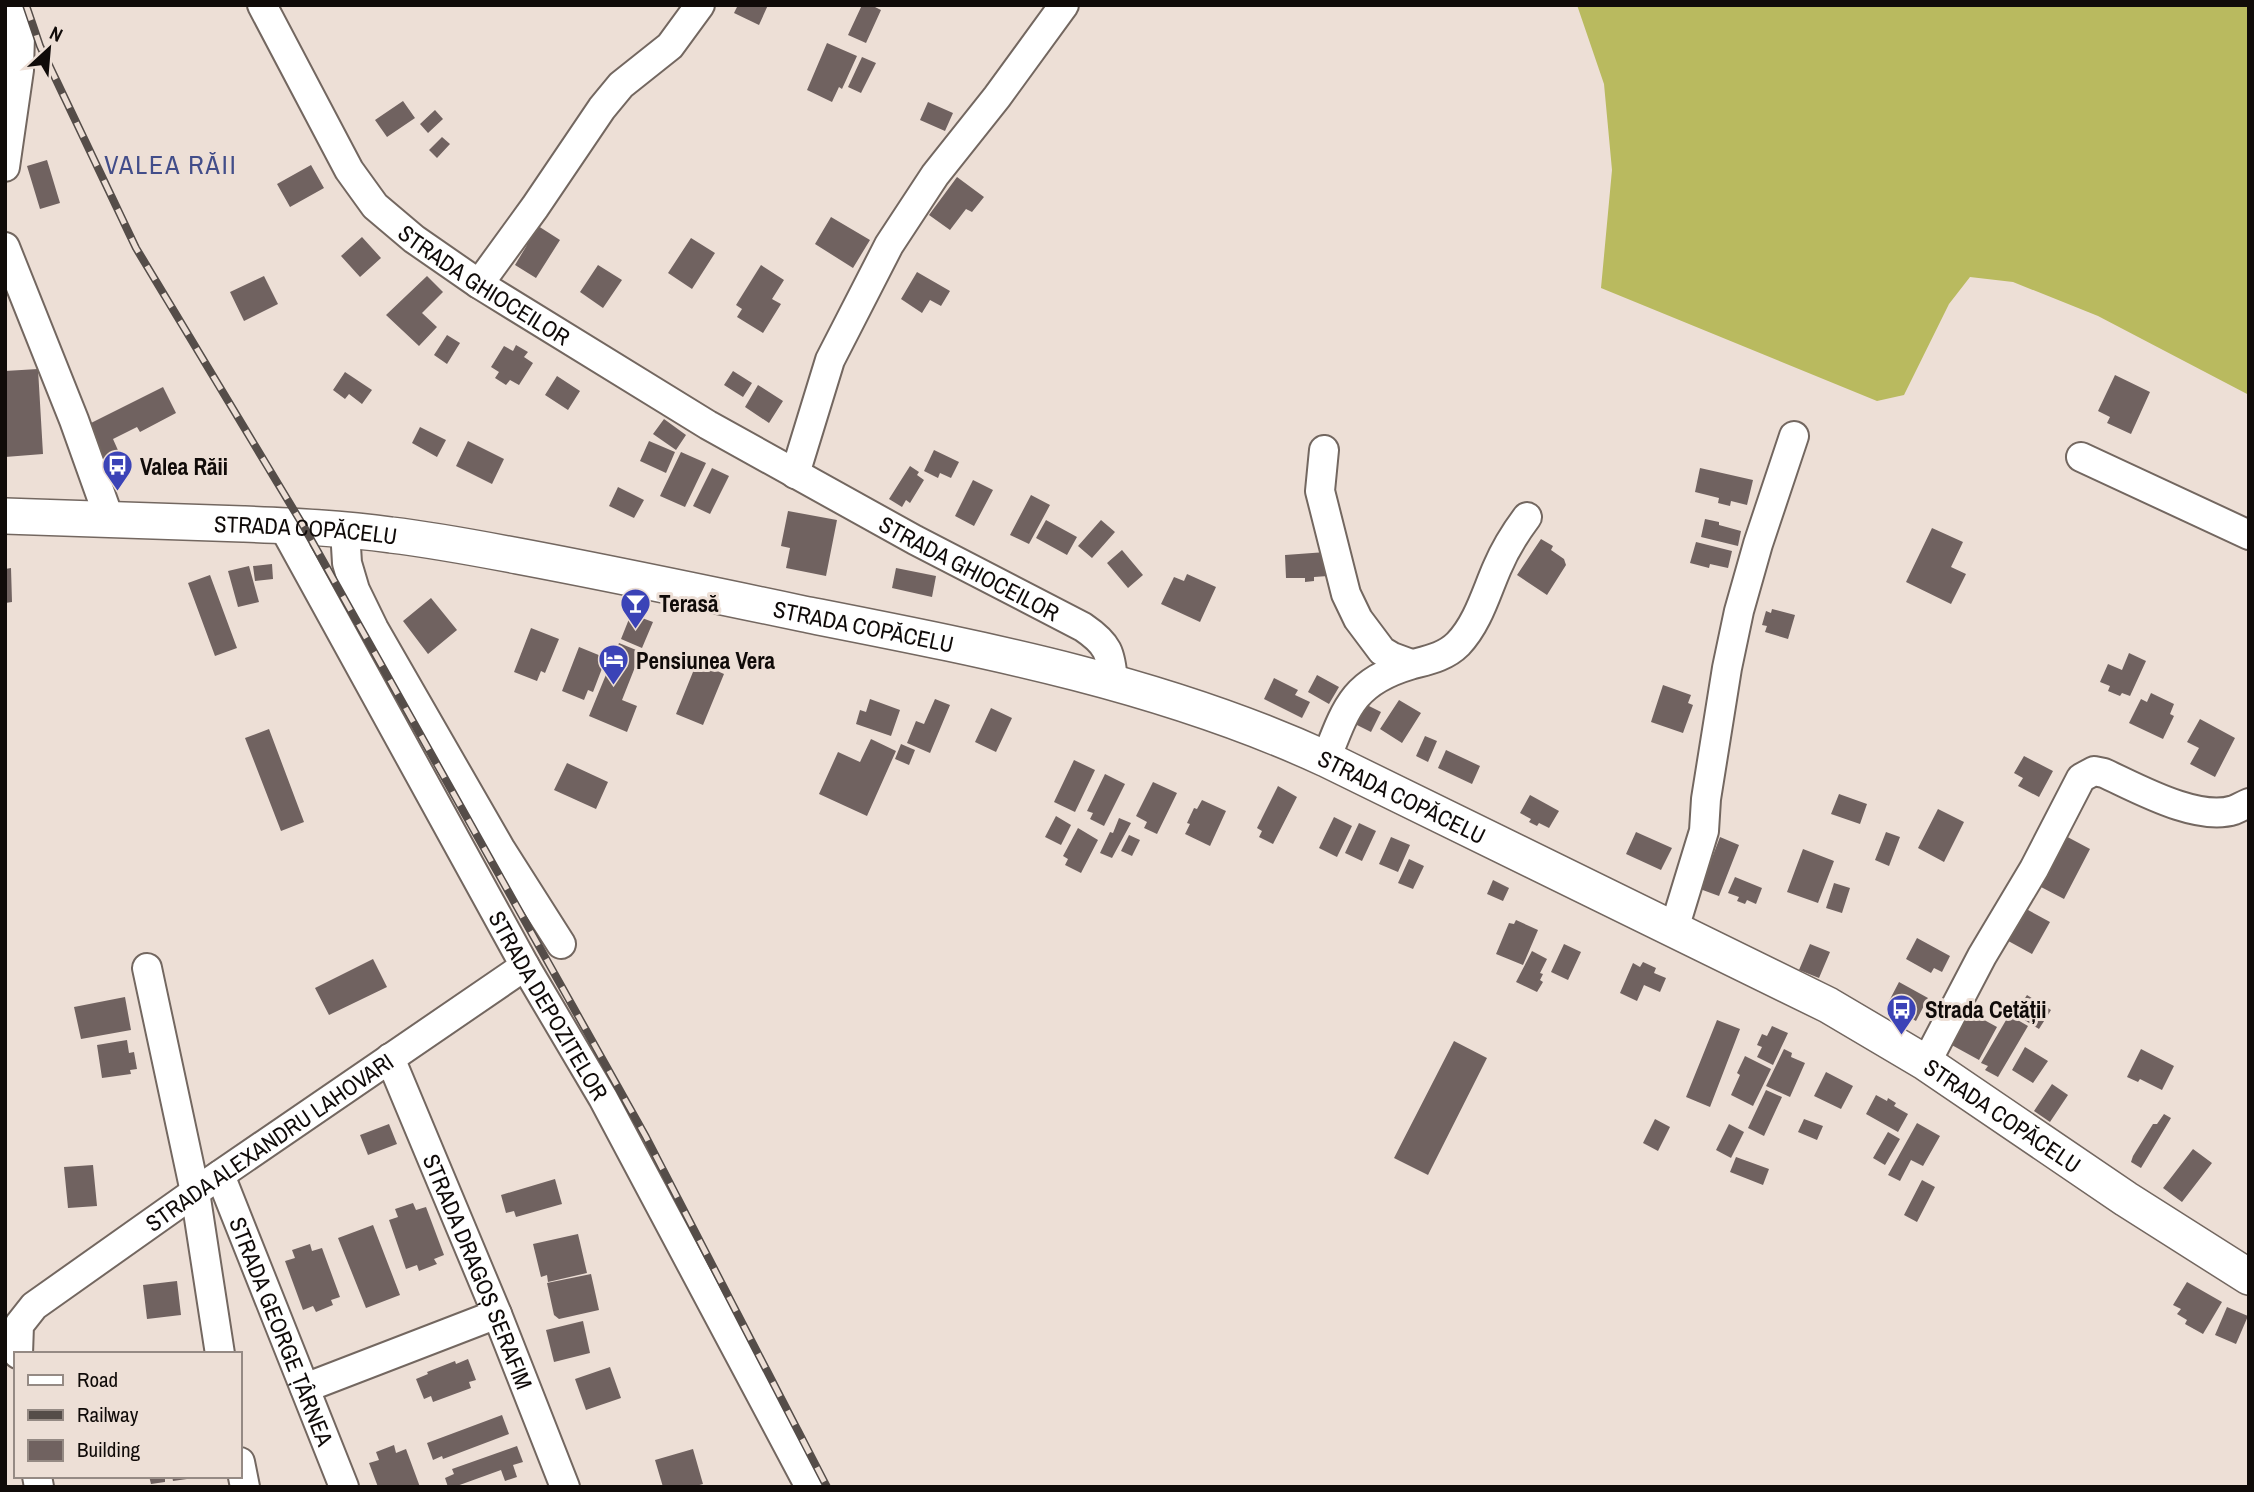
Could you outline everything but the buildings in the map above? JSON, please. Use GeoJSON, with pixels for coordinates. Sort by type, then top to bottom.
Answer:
{"type":"FeatureCollection","features":[{"type":"Feature","properties":{"kind":"main road","name":"STRADA COPĂCELU"},"geometry":{"type":"LineString","coordinates":[[5,516],[282,526],[345,530],[451,543],[925,637],[1113,682],[1166,698],[1326,759],[1828,1005],[1926,1063],[2126,1199],[2249,1277]]}},
{"type":"Feature","properties":{"kind":"street"},"geometry":{"type":"LineString","coordinates":[[5,167],[19,70],[20,34],[10,5]]}},
{"type":"Feature","properties":{"kind":"street","name":"STRADA GHIOCEILOR"},"geometry":{"type":"LineString","coordinates":[[262,5],[348,170],[375,206],[414,239],[480,284],[708,425],[1101,639],[1109,652],[1113,682]]}},
{"type":"Feature","properties":{"kind":"street"},"geometry":{"type":"LineString","coordinates":[[480,284],[602,108],[621,85],[670,46],[701,5]]}},
{"type":"Feature","properties":{"kind":"street"},"geometry":{"type":"LineString","coordinates":[[795,474],[830,360],[889,245],[935,175],[997,97],[1064,5]]}},
{"type":"Feature","properties":{"kind":"street"},"geometry":{"type":"LineString","coordinates":[[5,230],[6,247],[109,518]]}},
{"type":"Feature","properties":{"kind":"street"},"geometry":{"type":"LineString","coordinates":[[1674,929],[1704,831],[1706,799],[1739,611],[1794,436]]}},
{"type":"Feature","properties":{"kind":"street"},"geometry":{"type":"LineString","coordinates":[[1324,450],[1320,482],[1322,502],[1346,594],[1365,629],[1382,651],[1411,664]]}},
{"type":"Feature","properties":{"kind":"street"},"geometry":{"type":"LineString","coordinates":[[2081,457],[2249,535]]}},
{"type":"Feature","properties":{"kind":"street"},"geometry":{"type":"LineString","coordinates":[[1357,693],[1370,682],[1391,671],[1447,654],[1459,643],[1470,628],[1506,550],[1527,517]]}},
{"type":"Feature","properties":{"kind":"street","name":"STRADA DEPOZITELOR"},"geometry":{"type":"LineString","coordinates":[[282,526],[525,966],[603,1098],[810,1487]]}},
{"type":"Feature","properties":{"kind":"street"},"geometry":{"type":"LineString","coordinates":[[345,530],[347,563],[355,590],[374,629],[500,848],[561,944]]}},
{"type":"Feature","properties":{"kind":"street"},"geometry":{"type":"LineString","coordinates":[[1326,759],[1344,713],[1357,693],[1366,671],[1368,654],[1365,629]]}},
{"type":"Feature","properties":{"kind":"street"},"geometry":{"type":"LineString","coordinates":[[1926,1063],[1982,956],[2034,869],[2081,778],[2094,771],[2104,773],[2159,798],[2211,812],[2232,811],[2249,803]]}},
{"type":"Feature","properties":{"kind":"street","name":"STRADA ALEXANDRU LAHOVARI"},"geometry":{"type":"LineString","coordinates":[[18,1352],[19,1325],[34,1306],[525,966]]}},
{"type":"Feature","properties":{"kind":"street"},"geometry":{"type":"LineString","coordinates":[[147,968],[195,1192],[220,1352]]}},
{"type":"Feature","properties":{"kind":"street","name":"STRADA DRAGOȘ SERAFIM"},"geometry":{"type":"LineString","coordinates":[[390,1058],[565,1487]]}},
{"type":"Feature","properties":{"kind":"street","name":"STRADA GEORGE ȚÂRNEA"},"geometry":{"type":"LineString","coordinates":[[220,1175],[344,1487]]}},
{"type":"Feature","properties":{"kind":"street"},"geometry":{"type":"LineString","coordinates":[[305,1388],[496,1314]]}},
{"type":"Feature","properties":{"kind":"shaded area"},"geometry":{"type":"Polygon","coordinates":[[[1577,5],[2249,5],[2249,395],[2098,316],[2013,282],[1970,277],[1949,304],[1904,395],[1877,401],[1601,288],[1612,170],[1604,84],[1577,5]]]}},
{"type":"Feature","properties":{"kind":"railway"},"geometry":{"type":"LineString","coordinates":[[26,5],[40,46],[136,248],[304,527],[646,1137],[827,1487]]}},
{"type":"Feature","properties":{"kind":"place","name":"Valea Răii"},"geometry":{"type":"Point","coordinates":[117,493]}},
{"type":"Feature","properties":{"kind":"place","name":"Terasă"},"geometry":{"type":"Point","coordinates":[636,630]}},
{"type":"Feature","properties":{"kind":"place","name":"Pensiunea Vera"},"geometry":{"type":"Point","coordinates":[613,687]}},
{"type":"Feature","properties":{"kind":"place","name":"Strada Cetății"},"geometry":{"type":"Point","coordinates":[1902,1036]}},
{"type":"Feature","properties":{"kind":"district","name":"VALEA RĂII"},"geometry":{"type":"Point","coordinates":[171,164]}}]}
